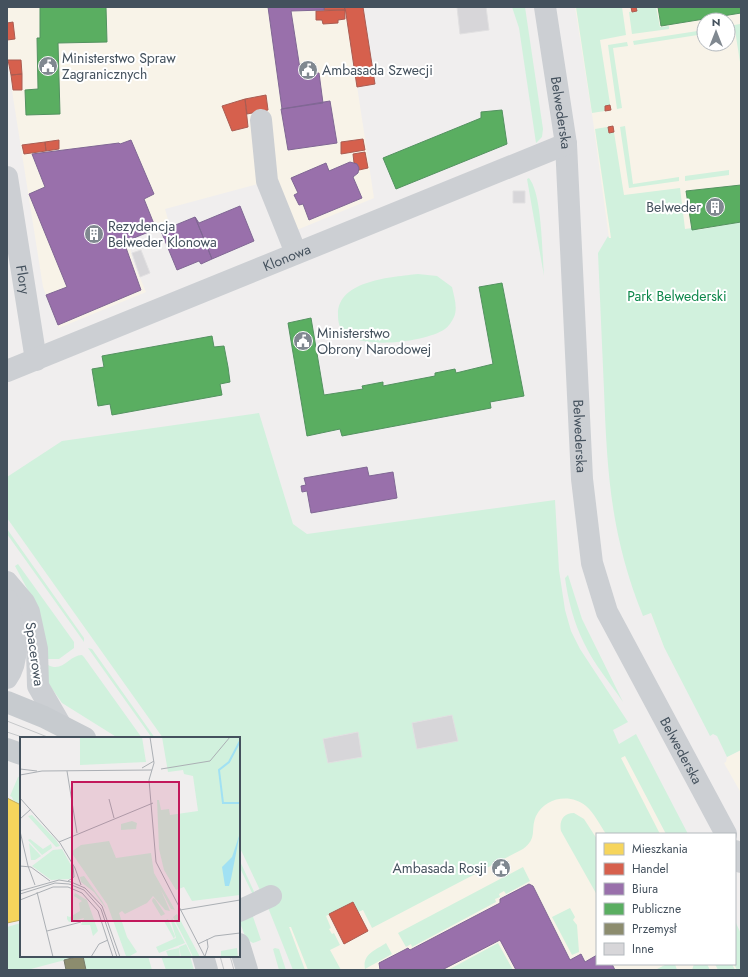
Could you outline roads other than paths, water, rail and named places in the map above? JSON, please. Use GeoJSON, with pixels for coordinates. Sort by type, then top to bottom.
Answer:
{"type":"FeatureCollection","features":[{"type":"Feature","properties":{"kind":"main road"},"geometry":{"type":"LineString","coordinates":[[7,702],[60,724],[83,737]]}},
{"type":"Feature","properties":{"kind":"main road"},"geometry":{"type":"LineString","coordinates":[[7,749],[20,754]]}},
{"type":"Feature","properties":{"kind":"main road"},"geometry":{"type":"LineString","coordinates":[[240,947],[248,970]]}},
{"type":"Feature","properties":{"kind":"main road"},"geometry":{"type":"LineString","coordinates":[[202,957],[207,970]]}},
{"type":"Feature","properties":{"kind":"street","name":"Belwederska"},"geometry":{"type":"LineString","coordinates":[[545,7],[566,144],[582,479],[592,563],[599,589],[610,618],[725,833]]}},
{"type":"Feature","properties":{"kind":"street"},"geometry":{"type":"LineString","coordinates":[[261,120],[267,181],[296,254]]}},
{"type":"Feature","properties":{"kind":"street","name":"Klonowa"},"geometry":{"type":"LineString","coordinates":[[7,371],[566,144]]}},
{"type":"Feature","properties":{"kind":"street","name":"Flory"},"geometry":{"type":"LineString","coordinates":[[7,177],[36,360]]}},
{"type":"Feature","properties":{"kind":"street","name":"Spacerowa"},"geometry":{"type":"LineString","coordinates":[[7,582],[24,602],[28,612],[37,649],[38,686],[60,724]]}},
{"type":"Feature","properties":{"kind":"street","name":"Spacerowa"},"geometry":{"type":"LineString","coordinates":[[7,600],[15,648],[12,666],[7,678]]}},
{"type":"Feature","properties":{"kind":"street"},"geometry":{"type":"LineString","coordinates":[[736,853],[741,862]]}},
{"type":"Feature","properties":{"kind":"street"},"geometry":{"type":"LineString","coordinates":[[240,911],[271,896]]}},
{"type":"Feature","properties":{"kind":"tram line"},"geometry":{"type":"LineString","coordinates":[[7,721],[47,737]]}},
{"type":"Feature","properties":{"kind":"tram line"},"geometry":{"type":"LineString","coordinates":[[7,732],[22,737]]}},
{"type":"Feature","properties":{"kind":"tram line"},"geometry":{"type":"LineString","coordinates":[[220,957],[224,970]]}},
{"type":"Feature","properties":{"kind":"tram line"},"geometry":{"type":"LineString","coordinates":[[230,957],[234,970]]}},
{"type":"Feature","properties":{"kind":"place","name":"Ministerstwo Spraw Zagranicznych"},"geometry":{"type":"Point","coordinates":[48,66]}},
{"type":"Feature","properties":{"kind":"place","name":"Ambasada Szwecji"},"geometry":{"type":"Point","coordinates":[308,70]}},
{"type":"Feature","properties":{"kind":"place","name":"Belweder"},"geometry":{"type":"Point","coordinates":[715,207]}},
{"type":"Feature","properties":{"kind":"place","name":"Rezydencja Belweder Klonowa"},"geometry":{"type":"Point","coordinates":[94,234]}},
{"type":"Feature","properties":{"kind":"place","name":"Ministerstwo Obrony Narodowej"},"geometry":{"type":"Point","coordinates":[303,341]}},
{"type":"Feature","properties":{"kind":"place","name":"Ambasada Rosji"},"geometry":{"type":"Point","coordinates":[501,868]}},
{"type":"Feature","properties":{"kind":"park label","name":"Park Belwederski"},"geometry":{"type":"Point","coordinates":[677,296]}}]}
